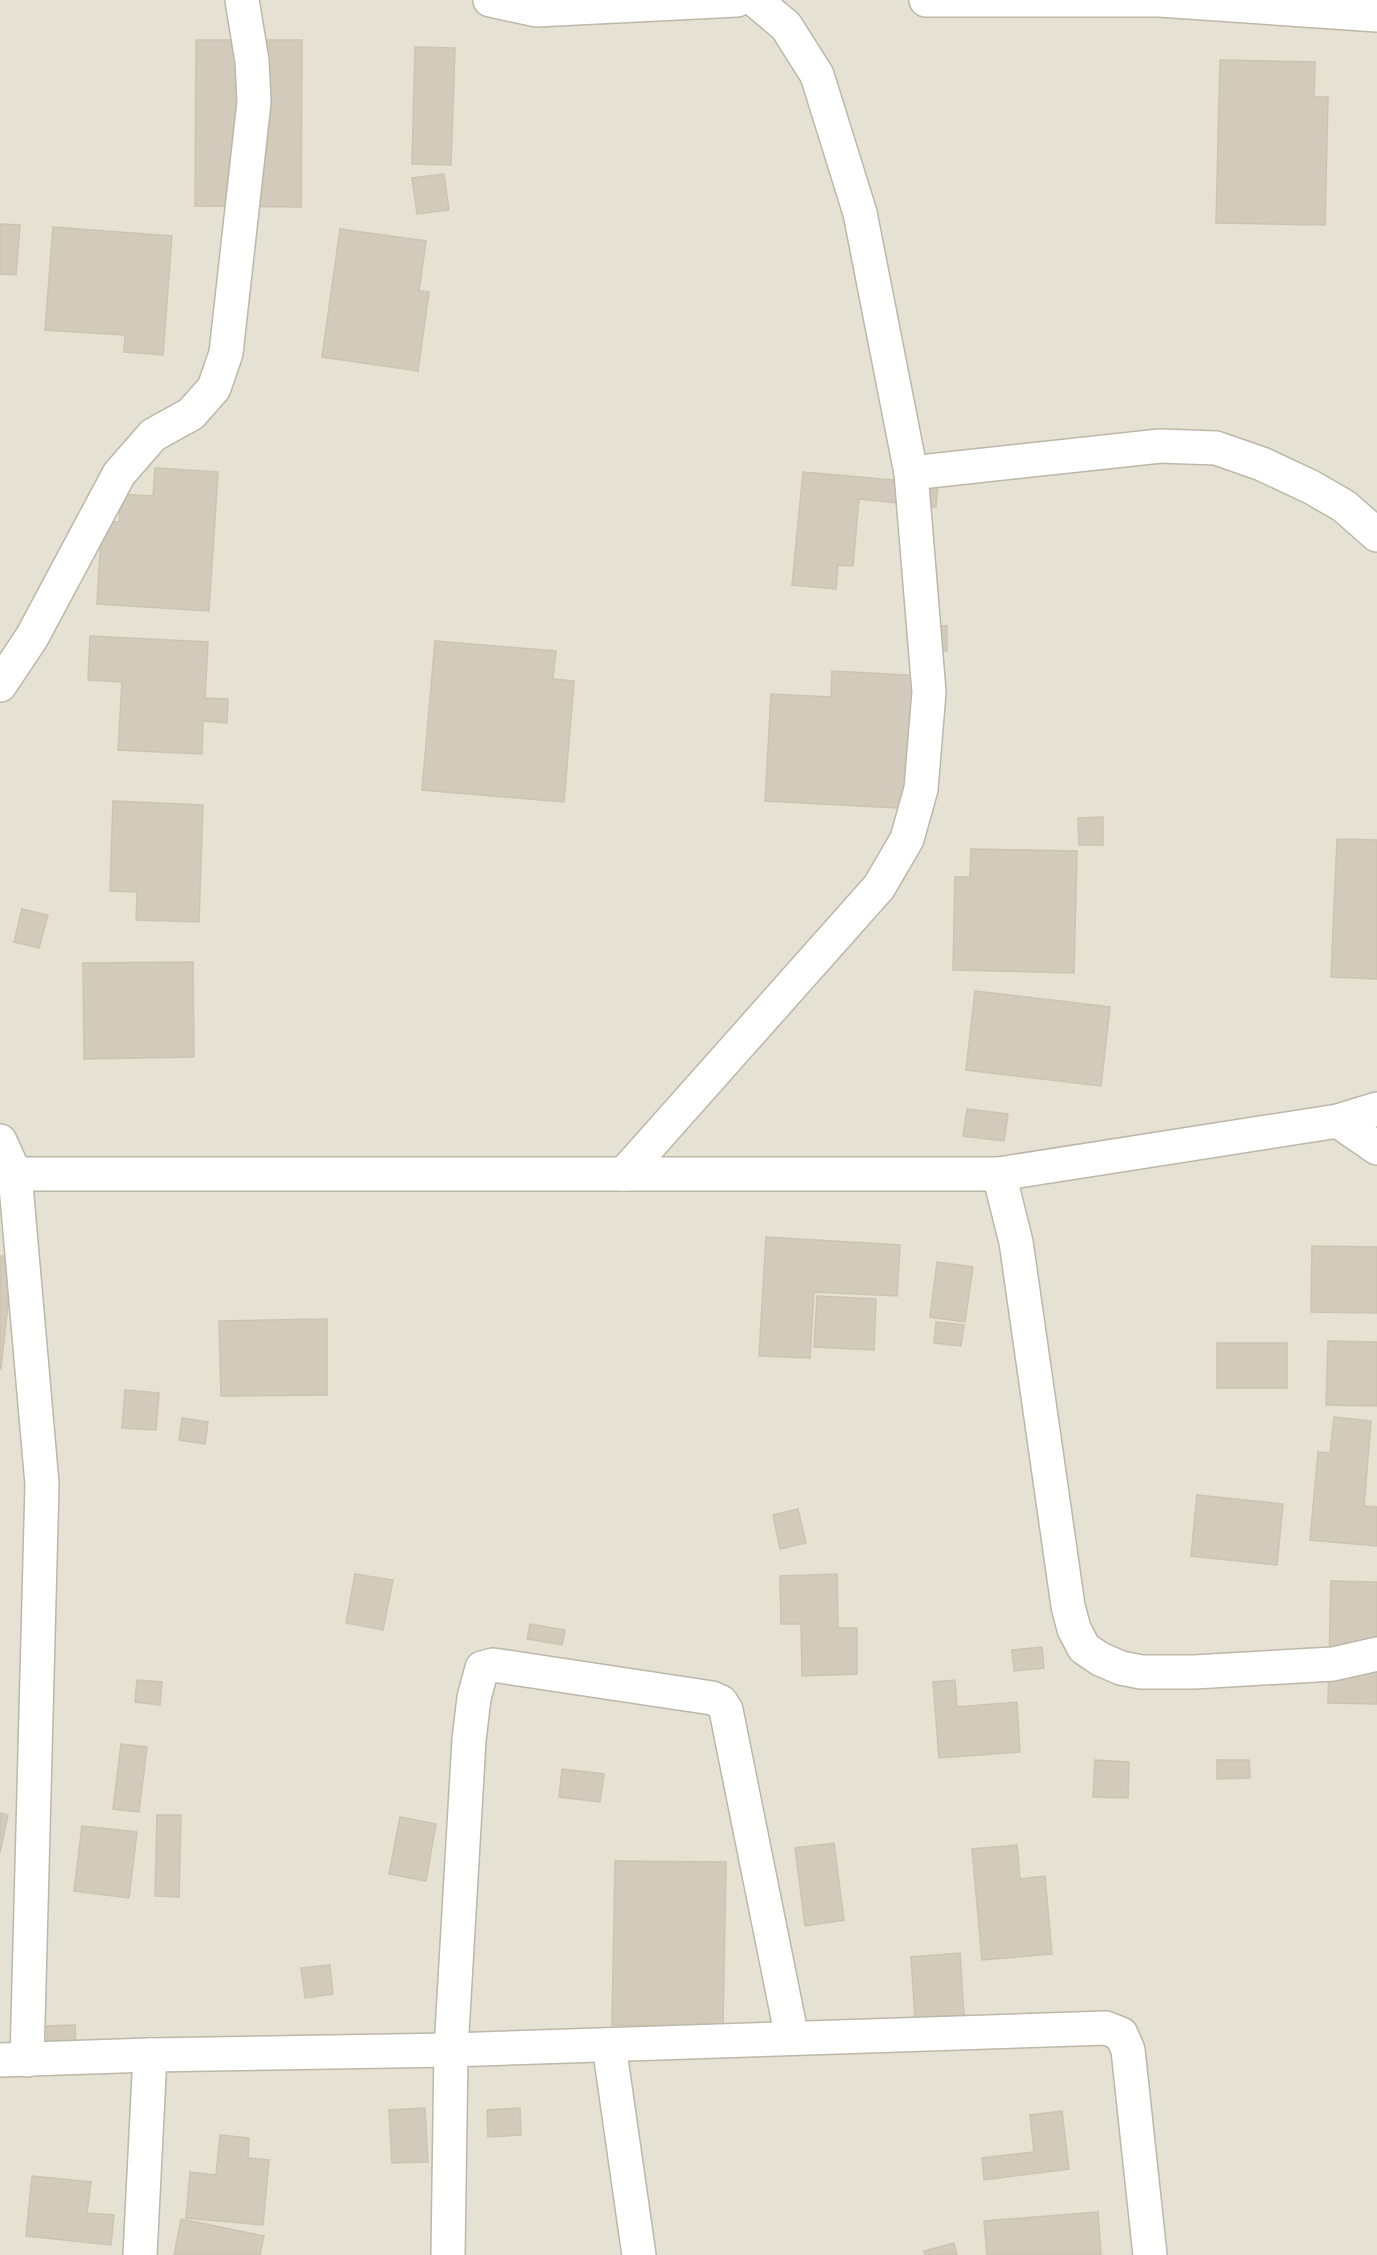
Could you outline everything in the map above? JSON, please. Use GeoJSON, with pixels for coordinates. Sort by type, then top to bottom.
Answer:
{"type":"FeatureCollection","features":[{"type":"Feature","properties":{"kind":"street"},"geometry":{"type":"LineString","coordinates":[[0,685],[32,637],[119,474],[153,435],[191,414],[214,388],[226,353],[254,102],[252,62],[242,0]]}},
{"type":"Feature","properties":{"kind":"street"},"geometry":{"type":"LineString","coordinates":[[490,0],[536,10],[737,0]]}},
{"type":"Feature","properties":{"kind":"street"},"geometry":{"type":"LineString","coordinates":[[624,1174],[879,887],[907,839],[921,789],[929,692],[911,473],[860,213],[818,75],[786,26],[755,0]]}},
{"type":"Feature","properties":{"kind":"street"},"geometry":{"type":"LineString","coordinates":[[926,0],[1159,0],[1377,15]]}},
{"type":"Feature","properties":{"kind":"street"},"geometry":{"type":"LineString","coordinates":[[911,473],[1160,446],[1216,448],[1262,464],[1311,488],[1344,506],[1377,535]]}},
{"type":"Feature","properties":{"kind":"street"},"geometry":{"type":"LineString","coordinates":[[15,1174],[999,1174],[1338,1121],[1377,1109]]}},
{"type":"Feature","properties":{"kind":"street"},"geometry":{"type":"LineString","coordinates":[[1338,1121],[1377,1148]]}},
{"type":"Feature","properties":{"kind":"street"},"geometry":{"type":"LineString","coordinates":[[0,1141],[15,1174],[42,1484],[13,2060],[150,2055],[451,2050],[1106,2028],[1121,2034],[1128,2050],[1150,2255]]}},
{"type":"Feature","properties":{"kind":"street"},"geometry":{"type":"LineString","coordinates":[[999,1174],[1016,1242],[1068,1606],[1074,1629],[1084,1647],[1100,1659],[1121,1668],[1141,1672],[1194,1672],[1333,1664],[1377,1654]]}},
{"type":"Feature","properties":{"kind":"street"},"geometry":{"type":"LineString","coordinates":[[448,2255],[451,2050],[469,1740],[478,1678],[482,1668],[493,1665],[712,1698],[721,1702],[726,1710],[792,2038]]}},
{"type":"Feature","properties":{"kind":"street"},"geometry":{"type":"LineString","coordinates":[[609,2045],[639,2255]]}},
{"type":"Feature","properties":{"kind":"street"},"geometry":{"type":"LineString","coordinates":[[140,2255],[150,2055]]}},
{"type":"Feature","properties":{"kind":"shaded area"},"geometry":{"type":"Polygon","coordinates":[[[0,0],[1377,0],[1377,2255],[0,2255],[0,0]]]}},
{"type":"Feature","properties":{"kind":"building"},"geometry":{"type":"Polygon","coordinates":[[[196,40],[302,40],[301,207],[195,206],[196,40]]]}},
{"type":"Feature","properties":{"kind":"building"},"geometry":{"type":"Polygon","coordinates":[[[415,47],[455,48],[451,165],[412,164],[415,47]]]}},
{"type":"Feature","properties":{"kind":"building"},"geometry":{"type":"Polygon","coordinates":[[[1220,60],[1315,62],[1314,97],[1328,97],[1325,225],[1216,223],[1220,60]]]}},
{"type":"Feature","properties":{"kind":"building"},"geometry":{"type":"Polygon","coordinates":[[[444,174],[449,210],[417,214],[412,178],[444,174]]]}},
{"type":"Feature","properties":{"kind":"building"},"geometry":{"type":"Polygon","coordinates":[[[0,224],[20,225],[16,275],[0,274],[0,224]]]}},
{"type":"Feature","properties":{"kind":"building"},"geometry":{"type":"Polygon","coordinates":[[[53,227],[172,236],[163,355],[124,352],[125,335],[45,330],[53,227]]]}},
{"type":"Feature","properties":{"kind":"building"},"geometry":{"type":"Polygon","coordinates":[[[340,229],[426,241],[419,291],[429,292],[418,371],[322,357],[340,229]]]}},
{"type":"Feature","properties":{"kind":"building"},"geometry":{"type":"Polygon","coordinates":[[[155,468],[218,472],[209,611],[97,604],[102,521],[119,522],[121,494],[153,496],[155,468]]]}},
{"type":"Feature","properties":{"kind":"building"},"geometry":{"type":"Polygon","coordinates":[[[803,472],[938,484],[936,507],[859,499],[853,566],[838,565],[836,589],[792,585],[803,472]]]}},
{"type":"Feature","properties":{"kind":"building"},"geometry":{"type":"Polygon","coordinates":[[[921,625],[947,626],[947,651],[921,651],[921,625]]]}},
{"type":"Feature","properties":{"kind":"building"},"geometry":{"type":"Polygon","coordinates":[[[90,636],[208,642],[205,698],[228,699],[227,723],[203,721],[202,754],[118,750],[122,682],[88,680],[90,636]]]}},
{"type":"Feature","properties":{"kind":"building"},"geometry":{"type":"Polygon","coordinates":[[[435,641],[556,651],[553,679],[574,681],[564,802],[422,790],[435,641]]]}},
{"type":"Feature","properties":{"kind":"building"},"geometry":{"type":"Polygon","coordinates":[[[832,671],[924,676],[916,809],[765,801],[771,694],[831,697],[832,671]]]}},
{"type":"Feature","properties":{"kind":"building"},"geometry":{"type":"Polygon","coordinates":[[[113,801],[203,805],[199,922],[136,920],[137,892],[110,891],[113,801]]]}},
{"type":"Feature","properties":{"kind":"building"},"geometry":{"type":"Polygon","coordinates":[[[1103,817],[1103,845],[1079,845],[1078,818],[1103,817]]]}},
{"type":"Feature","properties":{"kind":"building"},"geometry":{"type":"Polygon","coordinates":[[[1337,839],[1377,840],[1377,979],[1331,977],[1337,839]]]}},
{"type":"Feature","properties":{"kind":"building"},"geometry":{"type":"Polygon","coordinates":[[[971,849],[1077,851],[1074,973],[953,970],[955,877],[970,877],[971,849]]]}},
{"type":"Feature","properties":{"kind":"building"},"geometry":{"type":"Polygon","coordinates":[[[22,909],[48,915],[39,948],[14,942],[22,909]]]}},
{"type":"Feature","properties":{"kind":"building"},"geometry":{"type":"Polygon","coordinates":[[[193,962],[194,1057],[84,1059],[83,963],[193,962]]]}},
{"type":"Feature","properties":{"kind":"building"},"geometry":{"type":"Polygon","coordinates":[[[975,991],[1110,1007],[1101,1086],[966,1070],[975,991]]]}},
{"type":"Feature","properties":{"kind":"building"},"geometry":{"type":"Polygon","coordinates":[[[967,1109],[1008,1114],[1004,1141],[963,1136],[967,1109]]]}},
{"type":"Feature","properties":{"kind":"building"},"geometry":{"type":"Polygon","coordinates":[[[766,1237],[900,1245],[897,1296],[814,1292],[810,1358],[759,1356],[766,1237]]]}},
{"type":"Feature","properties":{"kind":"building"},"geometry":{"type":"Polygon","coordinates":[[[1312,1246],[1377,1247],[1377,1313],[1311,1312],[1312,1246]]]}},
{"type":"Feature","properties":{"kind":"building"},"geometry":{"type":"Polygon","coordinates":[[[0,1256],[13,1257],[1,1369],[0,1369],[0,1256]]]}},
{"type":"Feature","properties":{"kind":"building"},"geometry":{"type":"Polygon","coordinates":[[[937,1262],[973,1267],[965,1322],[930,1317],[937,1262]]]}},
{"type":"Feature","properties":{"kind":"building"},"geometry":{"type":"Polygon","coordinates":[[[817,1296],[876,1299],[874,1350],[814,1347],[817,1296]]]}},
{"type":"Feature","properties":{"kind":"building"},"geometry":{"type":"Polygon","coordinates":[[[327,1319],[327,1395],[221,1396],[219,1321],[327,1319]]]}},
{"type":"Feature","properties":{"kind":"building"},"geometry":{"type":"Polygon","coordinates":[[[936,1322],[964,1325],[961,1346],[934,1343],[936,1322]]]}},
{"type":"Feature","properties":{"kind":"building"},"geometry":{"type":"Polygon","coordinates":[[[1328,1341],[1377,1342],[1377,1406],[1326,1405],[1328,1341]]]}},
{"type":"Feature","properties":{"kind":"building"},"geometry":{"type":"Polygon","coordinates":[[[1217,1343],[1287,1343],[1287,1388],[1217,1388],[1217,1343]]]}},
{"type":"Feature","properties":{"kind":"building"},"geometry":{"type":"Polygon","coordinates":[[[125,1390],[159,1393],[156,1430],[122,1428],[125,1390]]]}},
{"type":"Feature","properties":{"kind":"building"},"geometry":{"type":"Polygon","coordinates":[[[1334,1417],[1371,1421],[1364,1506],[1377,1507],[1377,1546],[1310,1540],[1318,1452],[1330,1453],[1334,1417]]]}},
{"type":"Feature","properties":{"kind":"building"},"geometry":{"type":"Polygon","coordinates":[[[182,1418],[208,1422],[205,1444],[179,1440],[182,1418]]]}},
{"type":"Feature","properties":{"kind":"building"},"geometry":{"type":"Polygon","coordinates":[[[1197,1495],[1283,1504],[1277,1565],[1191,1556],[1197,1495]]]}},
{"type":"Feature","properties":{"kind":"building"},"geometry":{"type":"Polygon","coordinates":[[[798,1509],[806,1543],[780,1549],[773,1515],[798,1509]]]}},
{"type":"Feature","properties":{"kind":"building"},"geometry":{"type":"Polygon","coordinates":[[[355,1574],[393,1580],[383,1630],[346,1623],[355,1574]]]}},
{"type":"Feature","properties":{"kind":"building"},"geometry":{"type":"Polygon","coordinates":[[[837,1574],[838,1628],[857,1628],[857,1674],[802,1676],[801,1624],[781,1624],[780,1576],[837,1574]]]}},
{"type":"Feature","properties":{"kind":"building"},"geometry":{"type":"Polygon","coordinates":[[[1331,1581],[1377,1582],[1377,1704],[1328,1703],[1331,1581]]]}},
{"type":"Feature","properties":{"kind":"building"},"geometry":{"type":"Polygon","coordinates":[[[530,1624],[565,1630],[562,1645],[527,1639],[530,1624]]]}},
{"type":"Feature","properties":{"kind":"building"},"geometry":{"type":"Polygon","coordinates":[[[1042,1647],[1044,1668],[1014,1671],[1012,1650],[1042,1647]]]}},
{"type":"Feature","properties":{"kind":"building"},"geometry":{"type":"Polygon","coordinates":[[[137,1680],[162,1682],[160,1705],[135,1702],[137,1680]]]}},
{"type":"Feature","properties":{"kind":"building"},"geometry":{"type":"Polygon","coordinates":[[[955,1680],[957,1707],[1017,1702],[1020,1752],[939,1758],[933,1682],[955,1680]]]}},
{"type":"Feature","properties":{"kind":"building"},"geometry":{"type":"Polygon","coordinates":[[[121,1744],[147,1747],[139,1812],[113,1809],[121,1744]]]}},
{"type":"Feature","properties":{"kind":"building"},"geometry":{"type":"Polygon","coordinates":[[[1095,1760],[1129,1762],[1128,1798],[1093,1797],[1095,1760]]]}},
{"type":"Feature","properties":{"kind":"building"},"geometry":{"type":"Polygon","coordinates":[[[1217,1760],[1249,1760],[1250,1778],[1217,1779],[1217,1760]]]}},
{"type":"Feature","properties":{"kind":"building"},"geometry":{"type":"Polygon","coordinates":[[[562,1769],[604,1774],[600,1802],[559,1797],[562,1769]]]}},
{"type":"Feature","properties":{"kind":"building"},"geometry":{"type":"Polygon","coordinates":[[[0,1813],[8,1815],[0,1853],[0,1813]]]}},
{"type":"Feature","properties":{"kind":"building"},"geometry":{"type":"Polygon","coordinates":[[[157,1815],[181,1815],[179,1897],[155,1896],[157,1815]]]}},
{"type":"Feature","properties":{"kind":"building"},"geometry":{"type":"Polygon","coordinates":[[[400,1817],[436,1824],[426,1881],[389,1874],[400,1817]]]}},
{"type":"Feature","properties":{"kind":"building"},"geometry":{"type":"Polygon","coordinates":[[[82,1826],[137,1832],[129,1898],[74,1891],[82,1826]]]}},
{"type":"Feature","properties":{"kind":"building"},"geometry":{"type":"Polygon","coordinates":[[[834,1843],[844,1920],[805,1926],[795,1848],[834,1843]]]}},
{"type":"Feature","properties":{"kind":"building"},"geometry":{"type":"Polygon","coordinates":[[[1017,1845],[1020,1879],[1045,1876],[1052,1954],[982,1960],[972,1849],[1017,1845]]]}},
{"type":"Feature","properties":{"kind":"building"},"geometry":{"type":"Polygon","coordinates":[[[615,1861],[726,1862],[723,2027],[612,2025],[615,1861]]]}},
{"type":"Feature","properties":{"kind":"building"},"geometry":{"type":"Polygon","coordinates":[[[960,1953],[964,2015],[915,2018],[911,1957],[960,1953]]]}},
{"type":"Feature","properties":{"kind":"building"},"geometry":{"type":"Polygon","coordinates":[[[330,1965],[333,1994],[305,1998],[301,1968],[330,1965]]]}},
{"type":"Feature","properties":{"kind":"building"},"geometry":{"type":"Polygon","coordinates":[[[75,2025],[76,2051],[47,2052],[47,2026],[75,2025]]]}},
{"type":"Feature","properties":{"kind":"building"},"geometry":{"type":"Polygon","coordinates":[[[425,2108],[428,2162],[392,2163],[389,2110],[425,2108]]]}},
{"type":"Feature","properties":{"kind":"building"},"geometry":{"type":"Polygon","coordinates":[[[520,2108],[521,2135],[488,2137],[487,2110],[520,2108]]]}},
{"type":"Feature","properties":{"kind":"building"},"geometry":{"type":"Polygon","coordinates":[[[1062,2111],[1069,2169],[984,2180],[982,2158],[1034,2152],[1030,2115],[1062,2111]]]}},
{"type":"Feature","properties":{"kind":"building"},"geometry":{"type":"Polygon","coordinates":[[[220,2135],[249,2138],[248,2158],[269,2160],[263,2225],[186,2218],[190,2172],[216,2175],[220,2135]]]}},
{"type":"Feature","properties":{"kind":"building"},"geometry":{"type":"Polygon","coordinates":[[[32,2176],[91,2182],[87,2213],[114,2215],[111,2245],[26,2236],[32,2176]]]}},
{"type":"Feature","properties":{"kind":"building"},"geometry":{"type":"Polygon","coordinates":[[[1098,2212],[1101,2255],[987,2255],[984,2221],[1098,2212]]]}},
{"type":"Feature","properties":{"kind":"building"},"geometry":{"type":"Polygon","coordinates":[[[181,2219],[264,2236],[260,2255],[174,2255],[181,2219]]]}},
{"type":"Feature","properties":{"kind":"building"},"geometry":{"type":"Polygon","coordinates":[[[954,2243],[957,2255],[925,2255],[924,2251],[954,2243]]]}}]}
